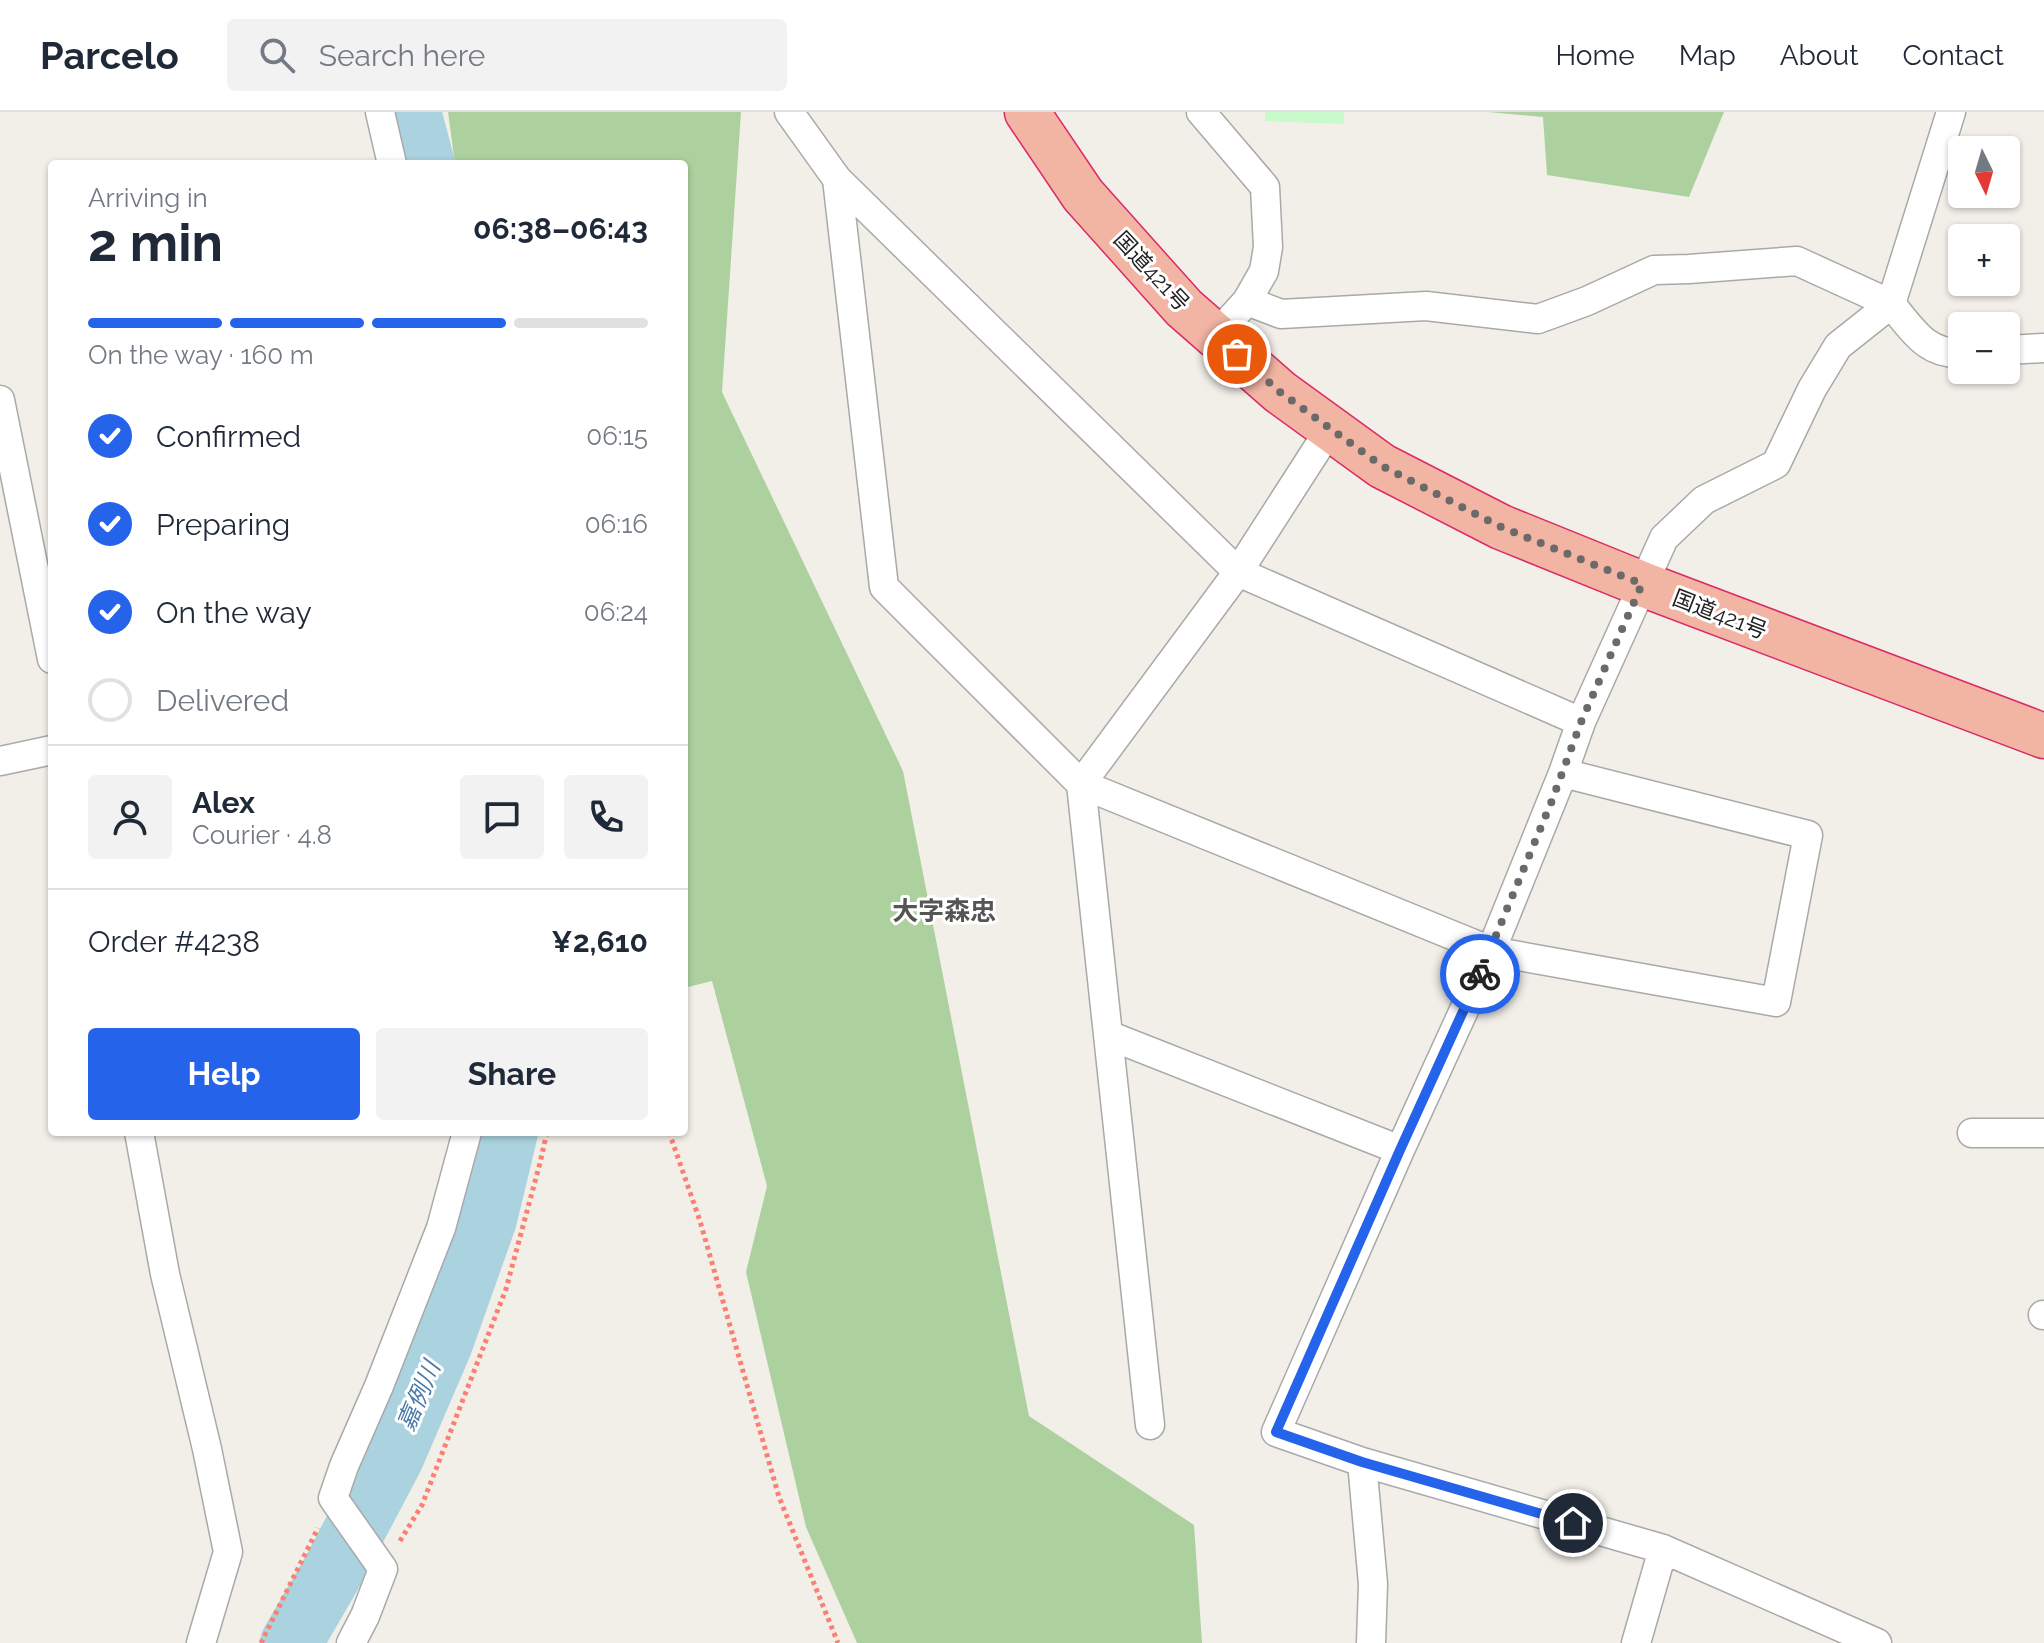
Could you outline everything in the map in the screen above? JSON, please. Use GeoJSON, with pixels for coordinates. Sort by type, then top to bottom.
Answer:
{"type":"FeatureCollection","features":[{"type":"Feature","properties":{"kind":"highway","name":"国道421号"},"geometry":{"type":"LineString","coordinates":[[1027,112],[1083,195],[1184,308],[1280,392],[1382,466],[1501,527],[1642,584],[2044,736]]}},
{"type":"Feature","properties":{"kind":"street"},"geometry":{"type":"LineString","coordinates":[[380,112],[391,160]]}},
{"type":"Feature","properties":{"kind":"street"},"geometry":{"type":"LineString","coordinates":[[789,112],[837,179],[1238,572],[1581,722]]}},
{"type":"Feature","properties":{"kind":"street"},"geometry":{"type":"LineString","coordinates":[[1201,112],[1265,187],[1268,247],[1264,271],[1247,301],[1216,335]]}},
{"type":"Feature","properties":{"kind":"street"},"geometry":{"type":"LineString","coordinates":[[1877,1643],[1663,1549],[1362,1462],[1276,1432],[1491,951],[1581,722],[1664,538],[1704,500],[1776,464],[1812,389],[1838,346],[1891,304],[1951,112]]}},
{"type":"Feature","properties":{"kind":"street"},"geometry":{"type":"LineString","coordinates":[[837,179],[884,587],[1081,784],[1491,951],[1776,1002],[1808,835],[1563,773]]}},
{"type":"Feature","properties":{"kind":"street"},"geometry":{"type":"LineString","coordinates":[[1247,301],[1281,314],[1426,306],[1538,319],[1587,301],[1654,270],[1797,261],[1891,304],[1923,342],[1948,352]]}},
{"type":"Feature","properties":{"kind":"street"},"geometry":{"type":"LineString","coordinates":[[2020,349],[2044,348]]}},
{"type":"Feature","properties":{"kind":"street"},"geometry":{"type":"LineString","coordinates":[[0,400],[48,639]]}},
{"type":"Feature","properties":{"kind":"street"},"geometry":{"type":"LineString","coordinates":[[1150,1425],[1081,784],[1238,572],[1330,429]]}},
{"type":"Feature","properties":{"kind":"street"},"geometry":{"type":"LineString","coordinates":[[0,761],[48,751]]}},
{"type":"Feature","properties":{"kind":"street"},"geometry":{"type":"LineString","coordinates":[[1108,1035],[1400,1150]]}},
{"type":"Feature","properties":{"kind":"street"},"geometry":{"type":"LineString","coordinates":[[1972,1133],[2044,1133]]}},
{"type":"Feature","properties":{"kind":"street"},"geometry":{"type":"LineString","coordinates":[[140,1136],[165,1274],[228,1552],[201,1643]]}},
{"type":"Feature","properties":{"kind":"street"},"geometry":{"type":"LineString","coordinates":[[351,1643],[383,1569],[333,1498],[441,1228],[466,1136]]}},
{"type":"Feature","properties":{"kind":"street"},"geometry":{"type":"LineString","coordinates":[[1362,1462],[1373,1584],[1371,1643]]}},
{"type":"Feature","properties":{"kind":"street"},"geometry":{"type":"LineString","coordinates":[[1636,1643],[1663,1549]]}},
{"type":"Feature","properties":{"kind":"path"},"geometry":{"type":"LineString","coordinates":[[383,1569],[422,1505],[506,1289],[546,1136]]}},
{"type":"Feature","properties":{"kind":"path"},"geometry":{"type":"LineString","coordinates":[[670,1136],[700,1221],[779,1497],[838,1643]]}},
{"type":"Feature","properties":{"kind":"path"},"geometry":{"type":"LineString","coordinates":[[261,1643],[333,1498]]}},
{"type":"Feature","properties":{"kind":"green space"},"geometry":{"type":"Polygon","coordinates":[[[448,112],[741,112],[722,392],[903,771],[1029,1416],[1194,1525],[1202,1643],[857,1643],[806,1527],[746,1272],[767,1186],[712,981],[688,987],[688,160],[454,160],[448,112]]]}},
{"type":"Feature","properties":{"kind":"green space"},"geometry":{"type":"Polygon","coordinates":[[[1265,112],[1344,112],[1344,124],[1265,121],[1265,112]]]}},
{"type":"Feature","properties":{"kind":"green space"},"geometry":{"type":"Polygon","coordinates":[[[1488,112],[1724,112],[1689,197],[1547,175],[1543,117],[1488,112]]]}},
{"type":"Feature","properties":{"kind":"waterway","name":"嘉例川"},"geometry":{"type":"LineString","coordinates":[[410,112],[423,160]]}},
{"type":"Feature","properties":{"kind":"waterway","name":"嘉例川"},"geometry":{"type":"LineString","coordinates":[[291,1643],[393,1457],[442,1343],[486,1219],[506,1136]]}},
{"type":"Feature","properties":{"kind":"way so far"},"geometry":{"type":"LineString","coordinates":[[1237,354],[1280,392],[1382,466],[1501,527],[1642,584],[1581,722],[1480,974]]}},
{"type":"Feature","properties":{"kind":"district","name":"大字森忠"},"geometry":{"type":"Point","coordinates":[944,911]}},
{"type":"Feature","properties":{"kind":"route"},"geometry":{"type":"LineString","coordinates":[[1480,974],[1276,1432],[1362,1462],[1573,1523]]}}]}
